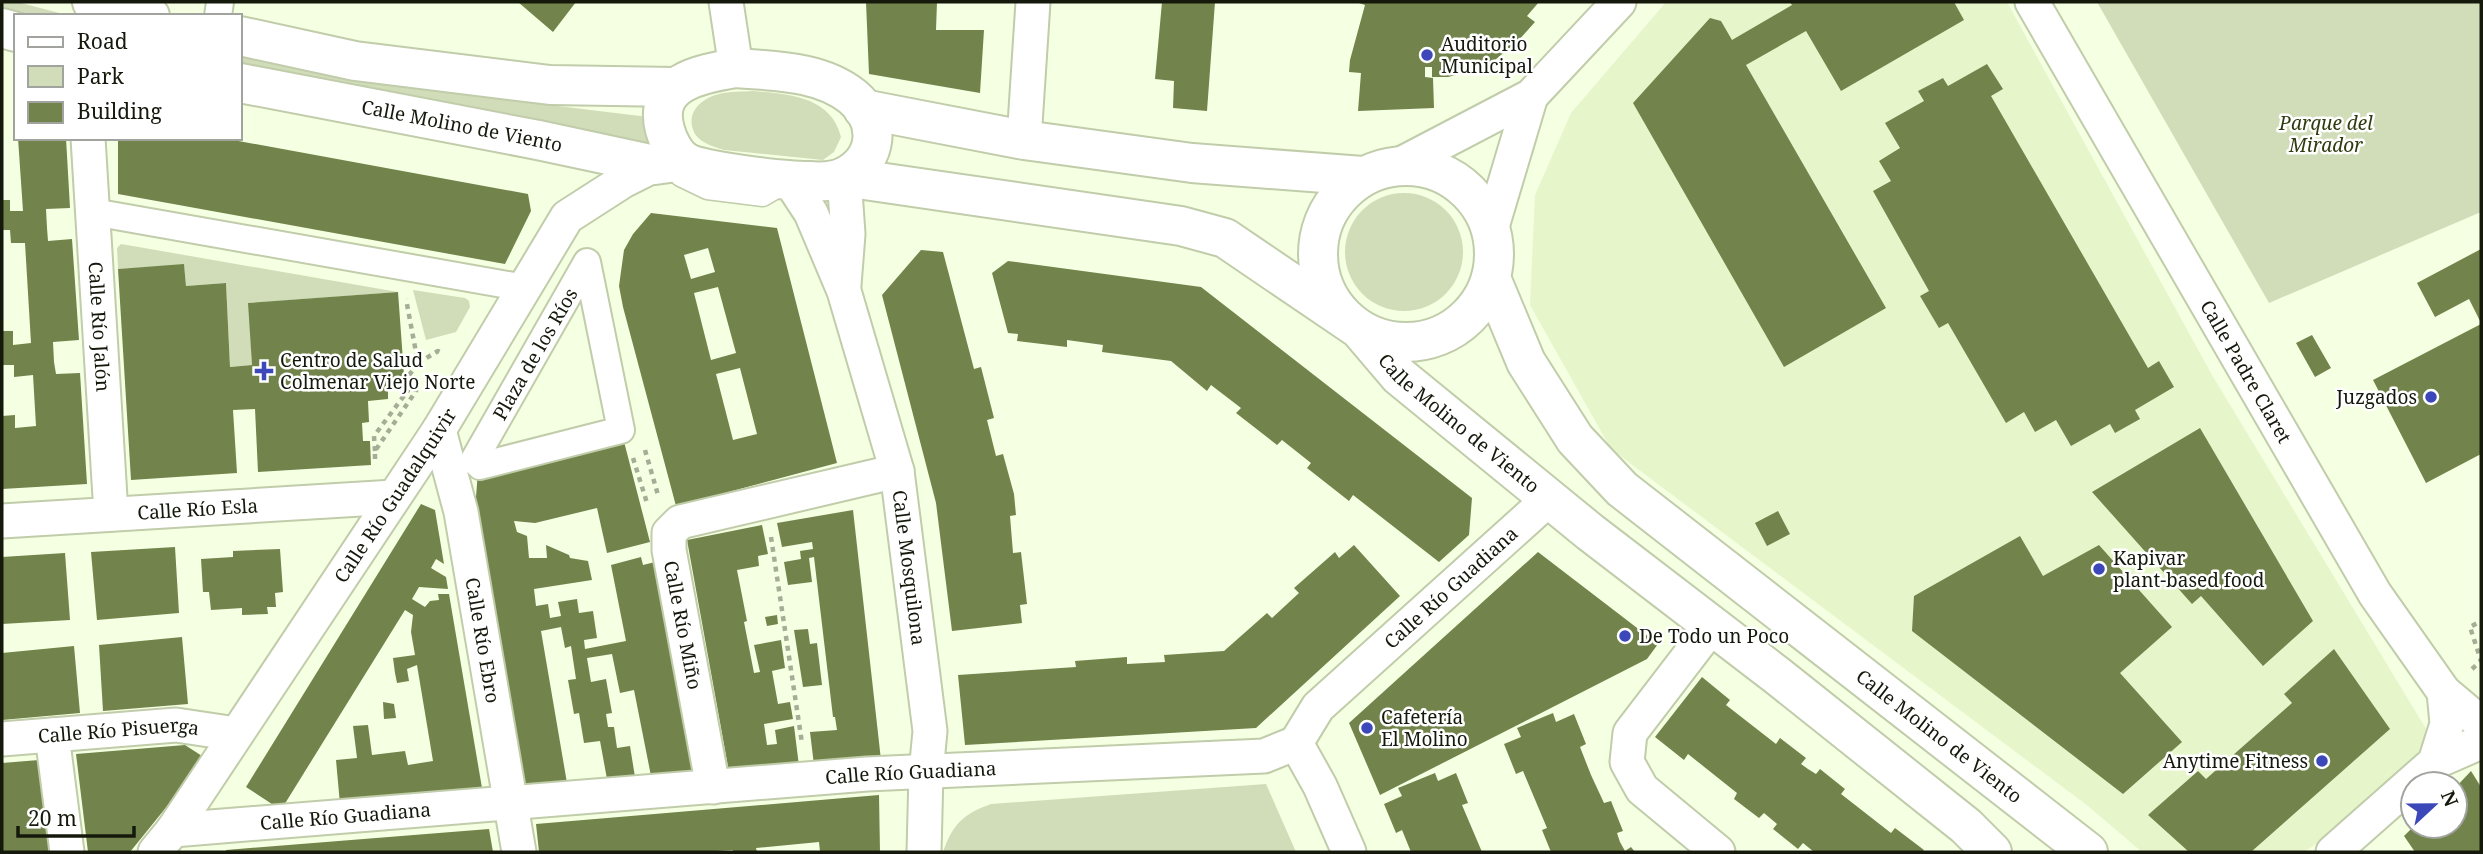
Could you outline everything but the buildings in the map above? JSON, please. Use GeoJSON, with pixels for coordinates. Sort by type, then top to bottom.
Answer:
{"type":"FeatureCollection","features":[{"type":"Feature","properties":{"kind":"main road"},"geometry":{"type":"LineString","coordinates":[[92,2],[142,14]]}},
{"type":"Feature","properties":{"kind":"main road"},"geometry":{"type":"LineString","coordinates":[[242,36],[355,61],[551,85],[675,87],[705,73],[736,68],[789,72],[824,81],[852,97],[871,124],[873,139],[870,152],[861,164],[844,177],[820,182],[790,181],[670,163],[669,142],[662,120],[665,100],[675,87]]}},
{"type":"Feature","properties":{"kind":"main road","name":"Calle Molino de Viento"},"geometry":{"type":"LineString","coordinates":[[242,83],[670,163]]}},
{"type":"Feature","properties":{"kind":"main road"},"geometry":{"type":"LineString","coordinates":[[863,109],[1024,140],[1192,163],[1363,176]]}},
{"type":"Feature","properties":{"kind":"main road"},"geometry":{"type":"LineString","coordinates":[[1399,165],[1423,166],[1446,174],[1466,188],[1481,207],[1491,230],[1495,254],[1491,278],[1482,300],[1467,318],[1448,332],[1427,340],[1403,343],[1380,339],[1359,329],[1339,312],[1325,290],[1318,264],[1318,238],[1327,213],[1342,192],[1363,176],[1380,168],[1399,165]]}},
{"type":"Feature","properties":{"kind":"main road","name":"Calle Molino de Viento"},"geometry":{"type":"LineString","coordinates":[[844,177],[1181,226],[1225,238],[1359,329],[1399,376],[1549,499],[1966,826],[1992,852]]}},
{"type":"Feature","properties":{"kind":"main road","name":"Calle Molino de Viento"},"geometry":{"type":"LineString","coordinates":[[1491,278],[1526,362],[1575,439],[1622,489],[2088,852]]}},
{"type":"Feature","properties":{"kind":"street"},"geometry":{"type":"LineString","coordinates":[[726,2],[736,68]]}},
{"type":"Feature","properties":{"kind":"street"},"geometry":{"type":"LineString","coordinates":[[1024,140],[1032,2]]}},
{"type":"Feature","properties":{"kind":"street"},"geometry":{"type":"LineString","coordinates":[[1399,165],[1531,96],[1619,2]]}},
{"type":"Feature","properties":{"kind":"street","name":"Calle Padre Claret"},"geometry":{"type":"LineString","coordinates":[[2032,2],[2375,594],[2444,691],[2481,723]]}},
{"type":"Feature","properties":{"kind":"street"},"geometry":{"type":"LineString","coordinates":[[1491,230],[1531,96]]}},
{"type":"Feature","properties":{"kind":"street","name":"Calle Río Jalón"},"geometry":{"type":"LineString","coordinates":[[88,140],[111,514]]}},
{"type":"Feature","properties":{"kind":"street","name":"Calle Río Guadalquivir"},"geometry":{"type":"LineString","coordinates":[[164,841],[439,430],[567,217],[623,181],[670,163]]}},
{"type":"Feature","properties":{"kind":"street","name":"Calle Mosquilona"},"geometry":{"type":"LineString","coordinates":[[844,177],[848,234],[844,291]]}},
{"type":"Feature","properties":{"kind":"street","name":"Calle Mosquilona"},"geometry":{"type":"LineString","coordinates":[[790,181],[811,213],[844,291],[897,471],[930,732],[924,852]]}},
{"type":"Feature","properties":{"kind":"street"},"geometry":{"type":"LineString","coordinates":[[93,212],[525,288]]}},
{"type":"Feature","properties":{"kind":"street","name":"Plaza de los Ríos"},"geometry":{"type":"LineString","coordinates":[[587,262],[618,417],[621,430],[480,466],[474,460],[587,262]]}},
{"type":"Feature","properties":{"kind":"street","name":"Calle Río Ebro"},"geometry":{"type":"LineString","coordinates":[[439,430],[461,512],[519,852]]}},
{"type":"Feature","properties":{"kind":"street","name":"Calle Río Miño"},"geometry":{"type":"LineString","coordinates":[[713,787],[669,550],[669,533],[680,522],[897,471]]}},
{"type":"Feature","properties":{"kind":"street","name":"Calle Río Esla"},"geometry":{"type":"LineString","coordinates":[[2,521],[394,497]]}},
{"type":"Feature","properties":{"kind":"street","name":"Calle Río Guadiana"},"geometry":{"type":"LineString","coordinates":[[164,841],[510,803],[867,774],[1264,756],[1296,743],[1318,707],[1549,499]]}},
{"type":"Feature","properties":{"kind":"street"},"geometry":{"type":"LineString","coordinates":[[1712,626],[1630,733],[1627,762],[1642,789],[1717,852]]}},
{"type":"Feature","properties":{"kind":"street"},"geometry":{"type":"LineString","coordinates":[[2435,762],[2447,724],[2444,691]]}},
{"type":"Feature","properties":{"kind":"street","name":"Calle Río Pisuerga"},"geometry":{"type":"LineString","coordinates":[[2,739],[176,725],[236,734]]}},
{"type":"Feature","properties":{"kind":"street"},"geometry":{"type":"LineString","coordinates":[[52,735],[67,852]]}},
{"type":"Feature","properties":{"kind":"street"},"geometry":{"type":"LineString","coordinates":[[2333,852],[2435,762],[2481,742]]}},
{"type":"Feature","properties":{"kind":"street"},"geometry":{"type":"LineString","coordinates":[[1296,743],[1320,786],[1349,852]]}},
{"type":"Feature","properties":{"kind":"path"},"geometry":{"type":"LineString","coordinates":[[405,293],[418,363]]}},
{"type":"Feature","properties":{"kind":"path"},"geometry":{"type":"LineString","coordinates":[[375,451],[416,391],[407,378],[418,363],[438,351]]}},
{"type":"Feature","properties":{"kind":"path"},"geometry":{"type":"LineString","coordinates":[[355,499],[376,468],[374,436],[412,385]]}},
{"type":"Feature","properties":{"kind":"path"},"geometry":{"type":"LineString","coordinates":[[633,456],[641,484]]}},
{"type":"Feature","properties":{"kind":"path"},"geometry":{"type":"LineString","coordinates":[[766,502],[805,765],[804,779]]}},
{"type":"Feature","properties":{"kind":"path"},"geometry":{"type":"LineString","coordinates":[[2444,691],[2481,661],[2470,626],[2481,621]]}},
{"type":"Feature","properties":{"kind":"shaded area"},"geometry":{"type":"Polygon","coordinates":[[[1666,2],[2007,2],[2212,375],[2434,742],[2322,840],[2304,852],[2142,852],[2088,806],[1611,449],[1530,305],[1535,195],[1571,113],[1666,2]]]}},
{"type":"Feature","properties":{"kind":"green space"},"geometry":{"type":"Polygon","coordinates":[[[2,2],[17,2],[63,14],[21,14],[2,9],[2,2]]]}},
{"type":"Feature","properties":{"kind":"green space","name":"Parque del Mirador"},"geometry":{"type":"Polygon","coordinates":[[[2097,2],[2481,2],[2481,212],[2269,303],[2097,2]]]}},
{"type":"Feature","properties":{"kind":"green space"},"geometry":{"type":"Polygon","coordinates":[[[242,49],[558,106],[648,117],[645,127],[648,143],[242,69],[242,49]]]}},
{"type":"Feature","properties":{"kind":"green space"},"geometry":{"type":"Polygon","coordinates":[[[753,91],[794,96],[818,105],[836,123],[841,137],[834,152],[823,160],[724,150],[704,142],[695,134],[692,127],[693,114],[706,99],[719,94],[753,91]]]}},
{"type":"Feature","properties":{"kind":"green space"},"geometry":{"type":"Polygon","coordinates":[[[1404,193],[1427,197],[1446,210],[1459,229],[1463,252],[1459,275],[1446,294],[1427,307],[1404,311],[1381,307],[1362,294],[1349,275],[1345,252],[1349,229],[1362,210],[1381,197],[1404,193]]]}},
{"type":"Feature","properties":{"kind":"green space"},"geometry":{"type":"Polygon","coordinates":[[[121,244],[398,292],[249,303],[252,365],[230,367],[226,283],[186,286],[184,265],[118,269],[117,248],[121,244]]]}},
{"type":"Feature","properties":{"kind":"green space"},"geometry":{"type":"Polygon","coordinates":[[[413,290],[465,298],[469,301],[470,307],[456,332],[426,340],[413,290]]]}},
{"type":"Feature","properties":{"kind":"green space"},"geometry":{"type":"Polygon","coordinates":[[[1266,784],[1296,852],[943,852],[960,821],[991,804],[1266,784]]]}},
{"type":"Feature","properties":{"kind":"place","name":"Auditorio Municipal"},"geometry":{"type":"Point","coordinates":[1427,55]}},
{"type":"Feature","properties":{"kind":"place","name":"Centro de Salud Colmenar Viejo Norte"},"geometry":{"type":"Point","coordinates":[264,371]}},
{"type":"Feature","properties":{"kind":"place","name":"Juzgados"},"geometry":{"type":"Point","coordinates":[2431,397]}},
{"type":"Feature","properties":{"kind":"place","name":"Kapivar plant-based food"},"geometry":{"type":"Point","coordinates":[2099,569]}},
{"type":"Feature","properties":{"kind":"place","name":"De Todo un Poco"},"geometry":{"type":"Point","coordinates":[1625,636]}},
{"type":"Feature","properties":{"kind":"place","name":"Cafetería El Molino"},"geometry":{"type":"Point","coordinates":[1367,728]}},
{"type":"Feature","properties":{"kind":"place","name":"Anytime Fitness"},"geometry":{"type":"Point","coordinates":[2322,761]}}]}
